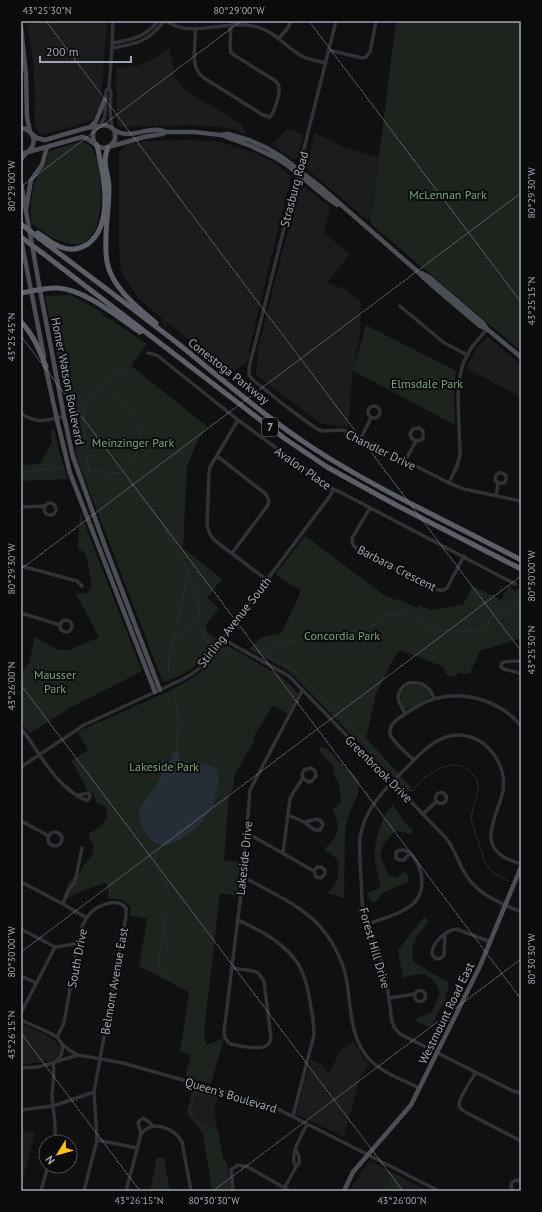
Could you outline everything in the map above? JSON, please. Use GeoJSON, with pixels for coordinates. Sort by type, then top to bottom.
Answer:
{"type":"FeatureCollection","features":[{"type":"Feature","properties":{"kind":"highway"},"geometry":{"type":"LineString","coordinates":[[38,235],[62,248],[68,249],[78,248],[90,243],[99,232],[104,215],[105,195],[102,166],[96,144]]}},
{"type":"Feature","properties":{"kind":"highway"},"geometry":{"type":"LineString","coordinates":[[109,147],[104,160],[109,188],[106,246],[107,263],[113,278],[119,287],[135,305],[174,340]]}},
{"type":"Feature","properties":{"kind":"highway","name":"Conestoga Parkway"},"geometry":{"type":"LineString","coordinates":[[21,224],[38,235],[259,408],[313,448],[403,499],[521,560]]}},
{"type":"Feature","properties":{"kind":"highway","name":"Conestoga Parkway"},"geometry":{"type":"LineString","coordinates":[[21,238],[284,438],[327,467],[396,505],[521,569]]}},
{"type":"Feature","properties":{"kind":"highway"},"geometry":{"type":"LineString","coordinates":[[21,293],[31,291],[40,292],[56,288],[76,292],[90,299],[149,339],[158,343]]}},
{"type":"Feature","properties":{"kind":"highway"},"geometry":{"type":"LineString","coordinates":[[21,322],[35,341],[46,367]]}},
{"type":"Feature","properties":{"kind":"main road"},"geometry":{"type":"LineString","coordinates":[[21,27],[26,75],[27,117],[33,138],[33,144],[30,149],[23,153],[21,159]]}},
{"type":"Feature","properties":{"kind":"main road"},"geometry":{"type":"LineString","coordinates":[[90,128],[96,121],[105,99]]}},
{"type":"Feature","properties":{"kind":"main road"},"geometry":{"type":"LineString","coordinates":[[21,128],[27,129],[37,138],[45,140],[106,125],[113,128],[118,133],[126,135],[162,130],[166,132],[194,132],[221,135],[228,134],[267,148],[282,156],[417,271],[429,277],[521,357]]}},
{"type":"Feature","properties":{"kind":"main road"},"geometry":{"type":"LineString","coordinates":[[96,144],[93,134],[95,129],[100,126]]}},
{"type":"Feature","properties":{"kind":"main road"},"geometry":{"type":"LineString","coordinates":[[109,147],[115,140],[115,132],[113,128]]}},
{"type":"Feature","properties":{"kind":"main road"},"geometry":{"type":"LineString","coordinates":[[23,153],[82,137],[102,148],[166,132]]}},
{"type":"Feature","properties":{"kind":"main road"},"geometry":{"type":"LineString","coordinates":[[25,213],[31,180],[42,166],[46,147]]}},
{"type":"Feature","properties":{"kind":"main road","name":"Homer Watson Boulevard"},"geometry":{"type":"LineString","coordinates":[[21,183],[25,213],[64,416],[78,474],[158,691]]}},
{"type":"Feature","properties":{"kind":"main road","name":"Homer Watson Boulevard"},"geometry":{"type":"LineString","coordinates":[[21,238],[56,418],[70,473],[158,691]]}},
{"type":"Feature","properties":{"kind":"main road","name":"Westmount Road East"},"geometry":{"type":"LineString","coordinates":[[344,1191],[353,1172],[409,1108],[438,1053],[491,942],[521,866]]}},
{"type":"Feature","properties":{"kind":"street"},"geometry":{"type":"LineString","coordinates":[[113,21],[113,43],[109,87],[111,92],[110,110],[113,128]]}},
{"type":"Feature","properties":{"kind":"street"},"geometry":{"type":"LineString","coordinates":[[113,43],[140,37],[150,30],[158,21]]}},
{"type":"Feature","properties":{"kind":"street"},"geometry":{"type":"LineString","coordinates":[[112,48],[143,41],[153,34],[165,21],[182,28],[195,29],[231,25],[247,25],[256,26],[271,32],[302,56],[326,63]]}},
{"type":"Feature","properties":{"kind":"street"},"geometry":{"type":"LineString","coordinates":[[279,38],[288,28],[291,21]]}},
{"type":"Feature","properties":{"kind":"street","name":"Strasburg Road"},"geometry":{"type":"LineString","coordinates":[[252,357],[336,21]]}},
{"type":"Feature","properties":{"kind":"street"},"geometry":{"type":"LineString","coordinates":[[329,50],[362,58],[366,57],[370,52],[376,21]]}},
{"type":"Feature","properties":{"kind":"street"},"geometry":{"type":"LineString","coordinates":[[195,29],[194,63],[197,72],[204,78],[263,115],[270,117],[273,114],[279,91],[278,85],[274,80],[231,53],[231,25]]}},
{"type":"Feature","properties":{"kind":"street"},"geometry":{"type":"LineString","coordinates":[[150,30],[153,34]]}},
{"type":"Feature","properties":{"kind":"street"},"geometry":{"type":"LineString","coordinates":[[132,40],[133,44]]}},
{"type":"Feature","properties":{"kind":"street"},"geometry":{"type":"LineString","coordinates":[[100,126],[105,116],[106,91],[109,87]]}},
{"type":"Feature","properties":{"kind":"street"},"geometry":{"type":"LineString","coordinates":[[400,306],[443,342],[467,355]]}},
{"type":"Feature","properties":{"kind":"street"},"geometry":{"type":"LineString","coordinates":[[448,483],[457,466],[460,454],[459,380],[463,364],[467,355],[487,329]]}},
{"type":"Feature","properties":{"kind":"street","name":"Avalon Place"},"geometry":{"type":"LineString","coordinates":[[148,353],[158,356],[238,420],[327,487],[340,492],[515,584]]}},
{"type":"Feature","properties":{"kind":"street","name":"Chandler Drive"},"geometry":{"type":"LineString","coordinates":[[252,357],[248,368],[249,375],[253,380],[288,408],[319,429],[326,431],[345,431],[362,438],[448,483],[464,489],[521,501]]}},
{"type":"Feature","properties":{"kind":"street"},"geometry":{"type":"LineString","coordinates":[[21,414],[36,421],[64,416]]}},
{"type":"Feature","properties":{"kind":"street"},"geometry":{"type":"LineString","coordinates":[[362,438],[372,418]]}},
{"type":"Feature","properties":{"kind":"street"},"geometry":{"type":"LineString","coordinates":[[238,420],[210,467],[207,525],[214,540],[267,580]]}},
{"type":"Feature","properties":{"kind":"street"},"geometry":{"type":"LineString","coordinates":[[405,461],[416,441]]}},
{"type":"Feature","properties":{"kind":"street"},"geometry":{"type":"LineString","coordinates":[[216,456],[266,494],[269,501],[268,505],[232,553]]}},
{"type":"Feature","properties":{"kind":"street"},"geometry":{"type":"LineString","coordinates":[[496,496],[498,483]]}},
{"type":"Feature","properties":{"kind":"street","name":"Stirling Avenue South"},"geometry":{"type":"LineString","coordinates":[[21,767],[92,721],[188,677],[197,670],[223,639],[333,490]]}},
{"type":"Feature","properties":{"kind":"street"},"geometry":{"type":"LineString","coordinates":[[21,507],[44,506]]}},
{"type":"Feature","properties":{"kind":"street","name":"Barbara Crescent"},"geometry":{"type":"LineString","coordinates":[[370,508],[352,538],[353,545],[356,548],[439,591],[443,591],[449,586],[464,556]]}},
{"type":"Feature","properties":{"kind":"street"},"geometry":{"type":"LineString","coordinates":[[21,566],[77,580],[82,586]]}},
{"type":"Feature","properties":{"kind":"street"},"geometry":{"type":"LineString","coordinates":[[21,613],[60,624]]}},
{"type":"Feature","properties":{"kind":"street","name":"Greenbrook Drive"},"geometry":{"type":"LineString","coordinates":[[223,639],[289,676],[450,843],[464,872],[474,885],[488,897],[521,912]]}},
{"type":"Feature","properties":{"kind":"street"},"geometry":{"type":"LineString","coordinates":[[519,661],[519,673],[503,669],[501,667],[502,663],[504,662],[519,661]]}},
{"type":"Feature","properties":{"kind":"street"},"geometry":{"type":"LineString","coordinates":[[405,714],[398,700],[399,692],[406,684],[414,682],[423,684],[431,691],[434,699]]}},
{"type":"Feature","properties":{"kind":"street","name":"Lakeside Drive"},"geometry":{"type":"LineString","coordinates":[[232,968],[254,971],[258,973],[264,981],[271,1038],[267,1046],[258,1048],[233,1044],[228,1042],[225,1038],[224,1032],[243,876],[250,790],[302,691]]}},
{"type":"Feature","properties":{"kind":"street"},"geometry":{"type":"LineString","coordinates":[[414,760],[393,739],[390,732],[393,723],[405,714],[434,699],[453,696],[489,702],[510,714],[521,726]]}},
{"type":"Feature","properties":{"kind":"street"},"geometry":{"type":"LineString","coordinates":[[21,729],[58,780],[68,790],[78,795]]}},
{"type":"Feature","properties":{"kind":"street","name":"Forest Hill Drive"},"geometry":{"type":"LineString","coordinates":[[521,866],[503,857],[497,852],[491,839],[503,791],[504,780],[501,770],[492,751],[477,740],[461,735],[437,741],[414,760],[392,782],[377,799],[371,809],[360,837],[359,850],[362,907],[367,925],[383,967],[392,1022],[398,1032],[512,1091],[521,1093]]}},
{"type":"Feature","properties":{"kind":"street"},"geometry":{"type":"LineString","coordinates":[[283,853],[290,799],[303,778],[303,772],[306,768],[311,768],[316,771],[316,776],[312,781],[308,782],[303,778]]}},
{"type":"Feature","properties":{"kind":"street"},"geometry":{"type":"LineString","coordinates":[[423,814],[436,801]]}},
{"type":"Feature","properties":{"kind":"street"},"geometry":{"type":"LineString","coordinates":[[288,815],[304,822],[316,830],[320,830],[323,825],[318,819],[304,822]]}},
{"type":"Feature","properties":{"kind":"street"},"geometry":{"type":"LineString","coordinates":[[21,821],[49,836]]}},
{"type":"Feature","properties":{"kind":"street"},"geometry":{"type":"LineString","coordinates":[[247,833],[314,871]]}},
{"type":"Feature","properties":{"kind":"street"},"geometry":{"type":"LineString","coordinates":[[63,904],[69,890],[75,882],[82,848]]}},
{"type":"Feature","properties":{"kind":"street"},"geometry":{"type":"LineString","coordinates":[[367,925],[406,908],[415,901],[422,890],[423,883],[421,870],[409,854]]}},
{"type":"Feature","properties":{"kind":"street"},"geometry":{"type":"LineString","coordinates":[[243,876],[307,914],[319,925],[328,936],[345,975],[355,1036],[360,1048],[370,1060],[377,1065],[394,1076],[419,1088]]}},
{"type":"Feature","properties":{"kind":"street"},"geometry":{"type":"LineString","coordinates":[[21,882],[87,918]]}},
{"type":"Feature","properties":{"kind":"street","name":"South Drive"},"geometry":{"type":"LineString","coordinates":[[57,1037],[64,1023],[80,932],[87,918],[103,905],[114,903],[122,904]]}},
{"type":"Feature","properties":{"kind":"street","name":"Belmont Avenue East"},"geometry":{"type":"LineString","coordinates":[[84,1191],[97,1140],[94,1092],[126,916],[126,908],[122,904]]}},
{"type":"Feature","properties":{"kind":"street"},"geometry":{"type":"LineString","coordinates":[[237,920],[277,941],[285,948],[297,961],[307,984],[314,1025],[314,1035],[292,1116]]}},
{"type":"Feature","properties":{"kind":"street"},"geometry":{"type":"LineString","coordinates":[[21,929],[55,947],[62,947],[79,942]]}},
{"type":"Feature","properties":{"kind":"street"},"geometry":{"type":"LineString","coordinates":[[445,934],[444,955],[441,958],[436,959],[433,956],[432,949],[440,938],[445,934],[449,931],[456,929],[491,942]]}},
{"type":"Feature","properties":{"kind":"street"},"geometry":{"type":"LineString","coordinates":[[21,1013],[55,947]]}},
{"type":"Feature","properties":{"kind":"street"},"geometry":{"type":"LineString","coordinates":[[21,976],[36,983]]}},
{"type":"Feature","properties":{"kind":"street"},"geometry":{"type":"LineString","coordinates":[[389,998],[415,994]]}},
{"type":"Feature","properties":{"kind":"street","name":"Queen's Boulevard"},"geometry":{"type":"LineString","coordinates":[[21,1020],[41,1028],[57,1037],[62,1044],[78,1056]]}},
{"type":"Feature","properties":{"kind":"street"},"geometry":{"type":"LineString","coordinates":[[55,1134],[56,1122],[52,1094],[54,1062],[63,1052],[62,1044]]}},
{"type":"Feature","properties":{"kind":"street","name":"Queen's Boulevard"},"geometry":{"type":"LineString","coordinates":[[21,1068],[34,1067],[78,1056],[100,1059],[254,1100],[272,1106],[439,1191]]}},
{"type":"Feature","properties":{"kind":"street"},"geometry":{"type":"LineString","coordinates":[[476,1072],[461,1098],[459,1104],[461,1109],[521,1141]]}},
{"type":"Feature","properties":{"kind":"street"},"geometry":{"type":"LineString","coordinates":[[21,1110],[53,1106],[94,1092]]}},
{"type":"Feature","properties":{"kind":"street"},"geometry":{"type":"LineString","coordinates":[[141,1134],[138,1122],[143,1118],[153,1126],[172,1130],[180,1137],[191,1191]]}},
{"type":"Feature","properties":{"kind":"street"},"geometry":{"type":"LineString","coordinates":[[296,1167],[293,1159],[297,1144],[307,1124]]}},
{"type":"Feature","properties":{"kind":"street"},"geometry":{"type":"LineString","coordinates":[[126,1191],[141,1134],[146,1129],[153,1126]]}},
{"type":"Feature","properties":{"kind":"street"},"geometry":{"type":"LineString","coordinates":[[97,1140],[137,1148]]}},
{"type":"Feature","properties":{"kind":"street"},"geometry":{"type":"LineString","coordinates":[[285,1188],[300,1159],[296,1151]]}},
{"type":"Feature","properties":{"kind":"street"},"geometry":{"type":"LineString","coordinates":[[233,1191],[231,1170],[238,1165],[248,1167],[290,1191]]}},
{"type":"Feature","properties":{"kind":"street"},"geometry":{"type":"LineString","coordinates":[[41,1191],[46,1174]]}},
{"type":"Feature","properties":{"kind":"street"},"geometry":{"type":"LineString","coordinates":[[513,1191],[511,1186],[512,1182],[517,1180],[521,1181]]}},
{"type":"Feature","properties":{"kind":"shaded area"},"geometry":{"type":"Polygon","coordinates":[[[27,21],[107,21],[101,103],[93,120],[43,135],[35,127],[34,69],[27,21]]]}},
{"type":"Feature","properties":{"kind":"shaded area"},"geometry":{"type":"Polygon","coordinates":[[[169,48],[176,79],[181,86],[242,125],[247,135],[237,130],[221,127],[192,125],[120,127],[117,122],[116,68],[137,66],[159,56],[169,48]]]}},
{"type":"Feature","properties":{"kind":"shaded area"},"geometry":{"type":"Polygon","coordinates":[[[287,129],[303,134],[297,158],[293,159],[272,145],[287,129]]]}},
{"type":"Feature","properties":{"kind":"shaded area"},"geometry":{"type":"Polygon","coordinates":[[[315,133],[345,148],[379,157],[372,214],[367,220],[307,169],[315,133]]]}},
{"type":"Feature","properties":{"kind":"shaded area"},"geometry":{"type":"Polygon","coordinates":[[[187,140],[221,142],[257,154],[275,163],[291,176],[249,350],[250,359],[230,374],[138,298],[121,271],[119,249],[119,152],[125,146],[143,141],[187,140]]]}},
{"type":"Feature","properties":{"kind":"shaded area"},"geometry":{"type":"Polygon","coordinates":[[[304,186],[330,207],[324,233],[350,254],[327,283],[345,289],[361,302],[360,334],[353,371],[348,427],[322,424],[256,375],[258,348],[292,214],[300,187],[304,186]]]}},
{"type":"Feature","properties":{"kind":"shaded area"},"geometry":{"type":"Polygon","coordinates":[[[487,336],[521,365],[521,397],[466,368],[476,349],[487,336]]]}},
{"type":"Feature","properties":{"kind":"shaded area"},"geometry":{"type":"Polygon","coordinates":[[[178,751],[182,764],[188,771],[191,772],[198,761],[216,768],[219,780],[212,809],[199,825],[186,836],[168,846],[150,841],[140,821],[139,811],[141,805],[159,780],[161,764],[163,761],[170,761],[173,752],[178,751]]]}},
{"type":"Feature","properties":{"kind":"shaded area"},"geometry":{"type":"Polygon","coordinates":[[[21,1024],[43,1033],[55,1041],[60,1049],[58,1056],[48,1061],[21,1065],[21,1024]]]}},
{"type":"Feature","properties":{"kind":"shaded area"},"geometry":{"type":"Polygon","coordinates":[[[354,1041],[363,1058],[369,1064],[360,1078],[344,1137],[296,1113],[311,1059],[322,1065],[328,1074],[341,1050],[354,1041]]]}},
{"type":"Feature","properties":{"kind":"shaded area"},"geometry":{"type":"Polygon","coordinates":[[[198,1090],[219,1096],[214,1109],[218,1131],[203,1125],[192,1111],[198,1090]]]}},
{"type":"Feature","properties":{"kind":"shaded area"},"geometry":{"type":"Polygon","coordinates":[[[21,1130],[35,1133],[21,1186],[21,1130]]]}},
{"type":"Feature","properties":{"kind":"shaded area"},"geometry":{"type":"Polygon","coordinates":[[[369,1162],[372,1162],[428,1191],[350,1191],[369,1162]]]}},
{"type":"Feature","properties":{"kind":"green space","name":"McLennan Park"},"geometry":{"type":"Polygon","coordinates":[[[396,21],[521,21],[521,351],[371,224],[369,219],[372,214],[396,21]]]}},
{"type":"Feature","properties":{"kind":"green space"},"geometry":{"type":"Polygon","coordinates":[[[79,142],[89,145],[93,149],[96,158],[98,158],[101,197],[100,212],[97,226],[91,237],[82,243],[69,244],[54,238],[31,223],[31,201],[34,185],[37,177],[45,165],[49,152],[79,142]]]}},
{"type":"Feature","properties":{"kind":"green space","name":"Meinzinger Park"},"geometry":{"type":"Polygon","coordinates":[[[71,295],[100,311],[102,314],[147,344],[131,366],[207,426],[197,442],[187,466],[183,548],[222,579],[207,598],[219,608],[205,626],[209,634],[218,640],[195,666],[164,682],[77,459],[45,296],[71,295]]]}},
{"type":"Feature","properties":{"kind":"green space","name":"Elmsdale Park"},"geometry":{"type":"Polygon","coordinates":[[[366,325],[456,371],[454,387],[455,425],[353,371],[366,325]]]}},
{"type":"Feature","properties":{"kind":"green space"},"geometry":{"type":"Polygon","coordinates":[[[54,428],[59,452],[68,479],[21,481],[21,466],[40,463],[52,442],[51,432],[54,428]]]}},
{"type":"Feature","properties":{"kind":"green space","name":"Mausser Park"},"geometry":{"type":"Polygon","coordinates":[[[80,512],[142,671],[70,708],[30,733],[21,723],[21,672],[29,663],[35,637],[59,650],[69,650],[99,637],[75,592],[80,594],[87,593],[92,587],[86,554],[78,548],[80,512]]]}},
{"type":"Feature","properties":{"kind":"green space","name":"Concordia Park"},"geometry":{"type":"Polygon","coordinates":[[[305,536],[384,595],[396,601],[397,598],[417,608],[419,605],[431,610],[463,605],[473,586],[501,600],[510,585],[515,591],[521,586],[521,638],[480,651],[470,673],[459,673],[454,677],[445,674],[444,667],[400,650],[395,656],[376,694],[366,738],[411,787],[407,792],[290,672],[249,649],[262,637],[281,633],[284,628],[301,591],[275,574],[305,536]]]}},
{"type":"Feature","properties":{"kind":"green space","name":"Lakeside Park"},"geometry":{"type":"Polygon","coordinates":[[[223,645],[228,646],[282,677],[298,693],[288,714],[273,705],[253,738],[255,739],[234,776],[234,787],[229,795],[224,861],[241,862],[238,896],[220,893],[204,1032],[206,1045],[224,1038],[211,1084],[185,1077],[191,1055],[180,1052],[189,992],[139,966],[147,919],[130,915],[131,907],[124,901],[116,898],[109,899],[107,883],[81,891],[67,899],[63,897],[70,880],[80,873],[83,866],[92,856],[94,845],[89,839],[89,834],[100,827],[107,818],[106,807],[97,803],[92,792],[85,789],[85,784],[71,761],[88,750],[78,732],[167,692],[191,679],[203,670],[223,645]]]}},
{"type":"Feature","properties":{"kind":"green space"},"geometry":{"type":"Polygon","coordinates":[[[415,684],[426,689],[431,697],[408,709],[405,708],[402,704],[401,693],[406,687],[415,684]]]}},
{"type":"Feature","properties":{"kind":"green space"},"geometry":{"type":"Polygon","coordinates":[[[319,746],[329,750],[339,762],[359,779],[358,795],[349,813],[345,830],[344,898],[327,893],[336,882],[338,860],[324,849],[336,836],[338,826],[333,809],[341,802],[339,783],[335,778],[333,766],[321,753],[319,746]]]}},
{"type":"Feature","properties":{"kind":"green space"},"geometry":{"type":"Polygon","coordinates":[[[393,805],[405,823],[412,829],[412,834],[395,831],[384,843],[380,856],[389,875],[398,878],[402,872],[407,873],[409,881],[383,893],[375,903],[369,900],[367,893],[381,887],[375,862],[376,842],[384,817],[393,805]]]}},
{"type":"Feature","properties":{"kind":"green space"},"geometry":{"type":"Polygon","coordinates":[[[424,917],[429,921],[418,935],[412,948],[413,961],[449,982],[446,998],[431,1027],[420,1024],[415,1019],[431,1013],[440,993],[437,986],[434,981],[426,975],[421,974],[403,978],[398,950],[424,917]]]}},
{"type":"Feature","properties":{"kind":"green space"},"geometry":{"type":"Polygon","coordinates":[[[193,1089],[198,1090],[192,1111],[200,1121],[218,1131],[223,1158],[227,1163],[231,1191],[212,1191],[203,1134],[187,1113],[193,1089]]]}},
{"type":"Feature","properties":{"kind":"green space"},"geometry":{"type":"Polygon","coordinates":[[[157,1157],[164,1158],[170,1191],[150,1191],[157,1157]]]}},
{"type":"Feature","properties":{"kind":"green space"},"geometry":{"type":"Polygon","coordinates":[[[389,1171],[406,1180],[401,1191],[385,1190],[390,1177],[389,1171]]]}},
{"type":"Feature","properties":{"kind":"waterway"},"geometry":{"type":"LineString","coordinates":[[162,319],[166,324],[165,327]]}},
{"type":"Feature","properties":{"kind":"waterway"},"geometry":{"type":"LineString","coordinates":[[86,451],[84,412],[88,398],[95,389],[126,368],[128,365]]}},
{"type":"Feature","properties":{"kind":"waterway"},"geometry":{"type":"LineString","coordinates":[[102,385],[127,407],[133,415],[140,432],[139,449],[127,467]]}},
{"type":"Feature","properties":{"kind":"waterway"},"geometry":{"type":"LineString","coordinates":[[87,454],[89,471]]}},
{"type":"Feature","properties":{"kind":"waterway"},"geometry":{"type":"LineString","coordinates":[[21,472],[61,468]]}},
{"type":"Feature","properties":{"kind":"waterway"},"geometry":{"type":"LineString","coordinates":[[86,470],[122,473],[164,525],[182,559],[198,597],[200,612],[198,625],[207,641],[214,645]]}},
{"type":"Feature","properties":{"kind":"waterway"},"geometry":{"type":"LineString","coordinates":[[168,678],[169,657],[185,584],[189,575]]}},
{"type":"Feature","properties":{"kind":"waterway"},"geometry":{"type":"LineString","coordinates":[[257,651],[287,642],[361,630],[375,625],[382,616],[398,614],[410,614],[418,622],[440,631],[482,632],[495,612],[521,605]]}},
{"type":"Feature","properties":{"kind":"waterway"},"geometry":{"type":"LineString","coordinates":[[174,641],[198,616]]}},
{"type":"Feature","properties":{"kind":"waterway"},"geometry":{"type":"LineString","coordinates":[[221,648],[237,655]]}},
{"type":"Feature","properties":{"kind":"waterway"},"geometry":{"type":"LineString","coordinates":[[257,651],[293,669],[394,771]]}},
{"type":"Feature","properties":{"kind":"waterway"},"geometry":{"type":"LineString","coordinates":[[174,690],[179,722],[176,751]]}},
{"type":"Feature","properties":{"kind":"waterway"},"geometry":{"type":"LineString","coordinates":[[402,780],[412,791],[427,776],[441,768],[458,765],[469,770],[478,783],[471,817],[485,862],[492,872],[508,881]]}},
{"type":"Feature","properties":{"kind":"waterway"},"geometry":{"type":"LineString","coordinates":[[158,844],[156,866],[167,885],[168,907]]}},
{"type":"Feature","properties":{"kind":"waterway"},"geometry":{"type":"LineString","coordinates":[[167,915],[159,956],[159,965],[173,983]]}}]}
